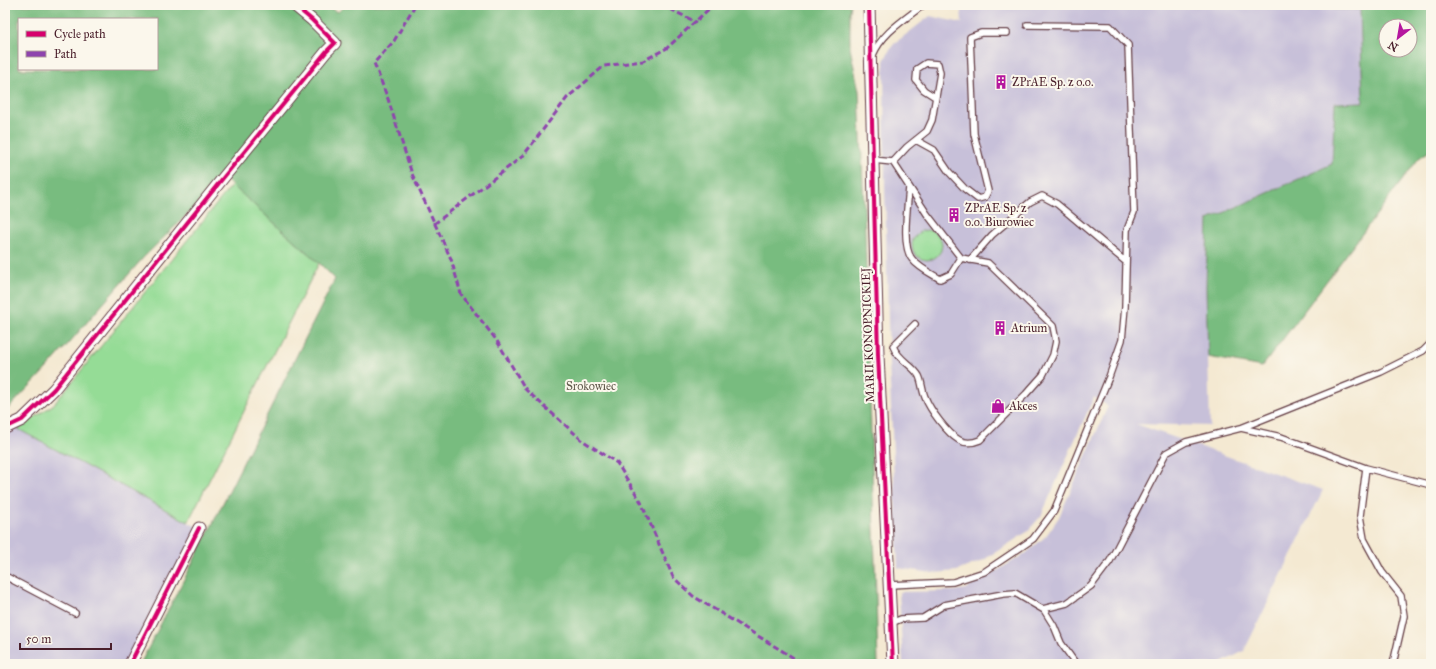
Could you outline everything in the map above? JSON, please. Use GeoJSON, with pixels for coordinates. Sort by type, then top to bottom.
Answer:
{"type":"FeatureCollection","features":[{"type":"Feature","properties":{"kind":"street"},"geometry":{"type":"LineString","coordinates":[[5,428],[22,420],[54,389],[326,52],[335,43],[312,20],[294,5]]}},
{"type":"Feature","properties":{"kind":"street","name":"MARII KONOPNICKIEJ"},"geometry":{"type":"LineString","coordinates":[[869,5],[878,355],[893,664]]}},
{"type":"Feature","properties":{"kind":"street"},"geometry":{"type":"LineString","coordinates":[[130,664],[199,528]]}},
{"type":"Feature","properties":{"kind":"lane"},"geometry":{"type":"LineString","coordinates":[[870,61],[877,46],[885,36],[923,5]]}},
{"type":"Feature","properties":{"kind":"lane"},"geometry":{"type":"LineString","coordinates":[[890,585],[954,582],[984,572],[1033,539],[1054,511],[1109,377],[1122,340],[1125,307],[1127,230],[1134,212],[1128,45],[1110,26],[1027,25]]}},
{"type":"Feature","properties":{"kind":"lane"},"geometry":{"type":"LineString","coordinates":[[916,140],[934,150],[949,172],[965,189],[978,199],[985,197],[988,191],[974,134],[970,38],[981,33],[1008,33]]}},
{"type":"Feature","properties":{"kind":"lane"},"geometry":{"type":"LineString","coordinates":[[873,160],[893,162],[927,131],[932,120],[940,73],[938,64],[926,63],[917,69],[916,80],[924,90],[935,97]]}},
{"type":"Feature","properties":{"kind":"lane"},"geometry":{"type":"LineString","coordinates":[[893,162],[927,214],[961,258],[988,263],[1053,326],[1056,341],[1053,356],[1043,375],[980,440],[967,442],[959,440],[939,420],[925,398],[918,376],[895,352],[893,346],[915,324]]}},
{"type":"Feature","properties":{"kind":"lane"},"geometry":{"type":"LineString","coordinates":[[909,186],[905,241],[907,251],[912,259],[921,267],[940,279],[951,274],[961,258]]}},
{"type":"Feature","properties":{"kind":"lane"},"geometry":{"type":"LineString","coordinates":[[970,260],[992,235],[1030,202],[1042,196],[1057,204],[1126,262]]}},
{"type":"Feature","properties":{"kind":"lane"},"geometry":{"type":"LineString","coordinates":[[1042,609],[1067,603],[1091,586],[1110,561],[1166,453],[1186,442],[1241,428],[1381,372],[1423,351],[1431,343]]}},
{"type":"Feature","properties":{"kind":"lane"},"geometry":{"type":"LineString","coordinates":[[1241,428],[1281,437],[1366,468],[1431,485]]}},
{"type":"Feature","properties":{"kind":"lane"},"geometry":{"type":"LineString","coordinates":[[1366,468],[1360,516],[1364,539],[1382,572],[1401,596],[1404,616],[1393,664]]}},
{"type":"Feature","properties":{"kind":"lane"},"geometry":{"type":"LineString","coordinates":[[5,576],[75,613]]}},
{"type":"Feature","properties":{"kind":"lane"},"geometry":{"type":"LineString","coordinates":[[891,623],[901,619],[923,618],[944,605],[1015,593],[1042,609],[1054,626],[1061,643],[1076,664]]}},
{"type":"Feature","properties":{"kind":"shaded area"},"geometry":{"type":"Polygon","coordinates":[[[961,5],[1332,5],[1334,9],[1360,9],[1363,102],[1335,104],[1332,164],[1208,220],[1206,287],[1210,426],[1136,424],[1323,490],[1244,651],[1219,664],[903,664],[899,592],[953,591],[966,589],[1025,554],[1046,536],[1059,517],[1108,406],[1094,397],[1041,516],[1027,532],[982,561],[957,571],[933,573],[898,568],[889,361],[884,61],[895,43],[930,16],[962,23],[961,5]]]}},
{"type":"Feature","properties":{"kind":"shaded area"},"geometry":{"type":"Polygon","coordinates":[[[5,421],[199,528],[126,664],[5,664],[5,421]]]}},
{"type":"Feature","properties":{"kind":"green space","name":"Srokowiec"},"geometry":{"type":"Polygon","coordinates":[[[5,5],[323,5],[338,12],[345,5],[851,5],[850,48],[859,91],[865,232],[878,664],[140,664],[209,531],[335,279],[224,178],[143,258],[48,367],[5,412],[5,5]]]}},
{"type":"Feature","properties":{"kind":"green space"},"geometry":{"type":"Polygon","coordinates":[[[1332,5],[1431,5],[1431,150],[1419,158],[1262,367],[1208,357],[1206,287],[1208,220],[1332,164],[1335,103],[1363,102],[1360,9],[1334,9],[1332,5]]]}},
{"type":"Feature","properties":{"kind":"green space"},"geometry":{"type":"Polygon","coordinates":[[[232,185],[319,263],[188,522],[18,429],[54,404],[232,185]]]}},
{"type":"Feature","properties":{"kind":"green space"},"geometry":{"type":"Polygon","coordinates":[[[927,230],[938,234],[942,245],[938,256],[927,260],[916,256],[912,245],[916,234],[927,230]]]}},
{"type":"Feature","properties":{"kind":"marked path"},"geometry":{"type":"LineString","coordinates":[[415,5],[394,41],[374,63],[388,99],[412,174],[451,259],[461,294],[497,341],[526,390],[582,440],[617,463],[641,502],[673,577],[693,596],[797,660],[800,664]]}},
{"type":"Feature","properties":{"kind":"marked path"},"geometry":{"type":"LineString","coordinates":[[662,5],[696,22]]}},
{"type":"Feature","properties":{"kind":"marked path"},"geometry":{"type":"LineString","coordinates":[[434,224],[523,156],[567,98],[604,66],[643,61],[667,48],[713,5]]}},
{"type":"Feature","properties":{"kind":"cycle path"},"geometry":{"type":"LineString","coordinates":[[5,428],[22,420],[54,389],[223,178],[335,43],[312,20],[294,5]]}},
{"type":"Feature","properties":{"kind":"cycle path"},"geometry":{"type":"LineString","coordinates":[[869,5],[878,355],[893,664]]}},
{"type":"Feature","properties":{"kind":"cycle path"},"geometry":{"type":"LineString","coordinates":[[130,664],[199,528]]}},
{"type":"Feature","properties":{"kind":"place","name":"ZPrAE Sp. z o.o."},"geometry":{"type":"Point","coordinates":[1001,82]}},
{"type":"Feature","properties":{"kind":"place","name":"ZPrAE Sp. z o.o. Biurowiec"},"geometry":{"type":"Point","coordinates":[954,215]}},
{"type":"Feature","properties":{"kind":"place","name":"Atrium"},"geometry":{"type":"Point","coordinates":[1000,328]}},
{"type":"Feature","properties":{"kind":"place","name":"Akces"},"geometry":{"type":"Point","coordinates":[998,406]}}]}
